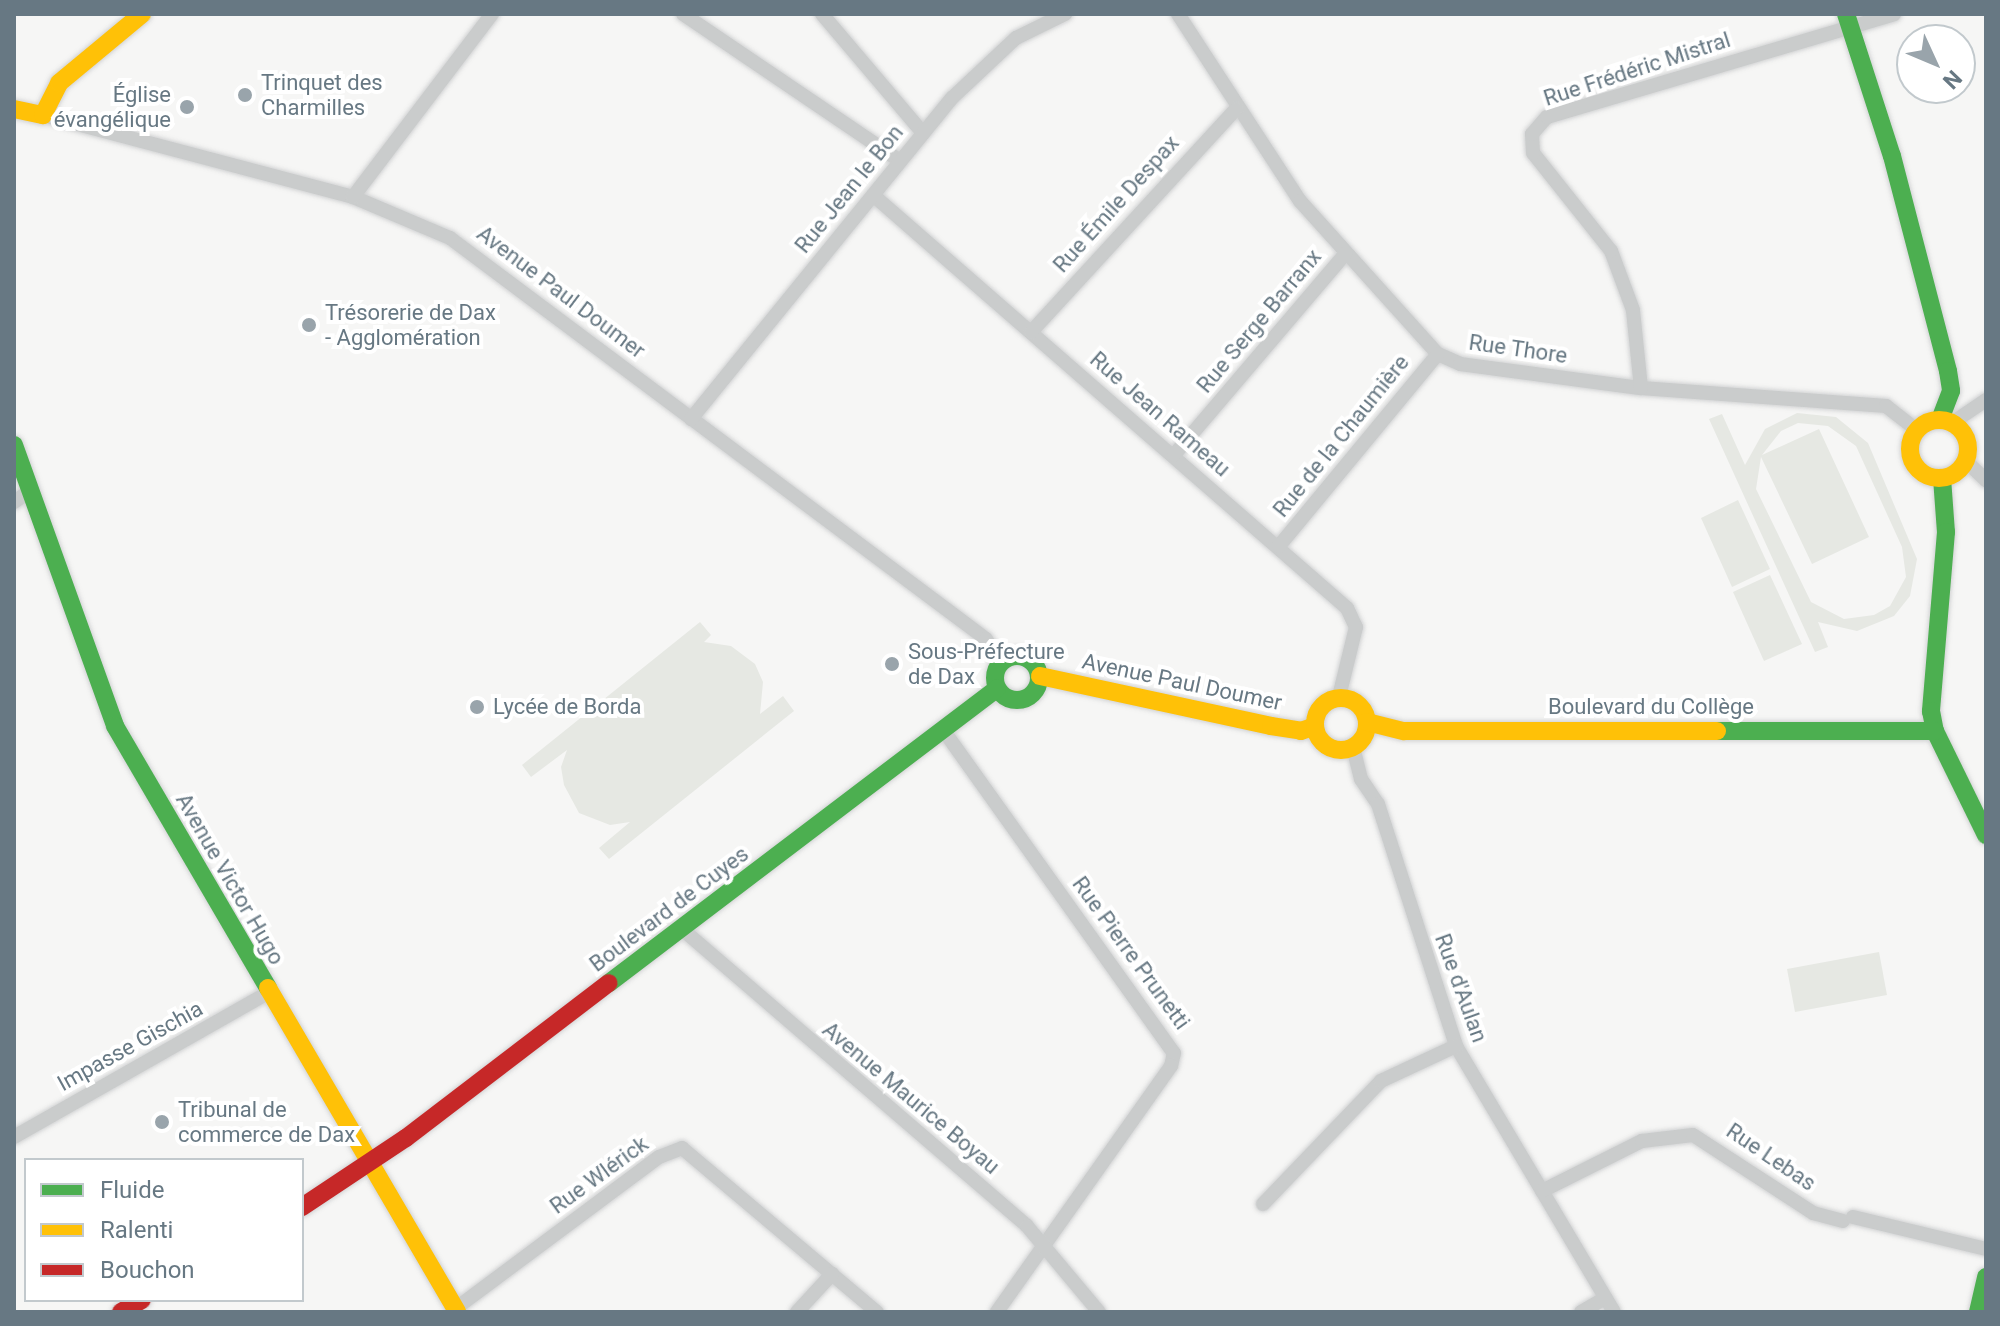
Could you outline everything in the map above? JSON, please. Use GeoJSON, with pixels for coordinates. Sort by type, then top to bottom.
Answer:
{"type":"FeatureCollection","features":[{"type":"Feature","properties":{"kind":"street"},"geometry":{"type":"LineString","coordinates":[[43,115],[59,83],[142,14]]}},
{"type":"Feature","properties":{"kind":"street"},"geometry":{"type":"LineString","coordinates":[[353,197],[492,14]]}},
{"type":"Feature","properties":{"kind":"street"},"geometry":{"type":"LineString","coordinates":[[683,14],[900,161]]}},
{"type":"Feature","properties":{"kind":"street"},"geometry":{"type":"LineString","coordinates":[[822,14],[923,133]]}},
{"type":"Feature","properties":{"kind":"street","name":"Rue Jean le Bon"},"geometry":{"type":"LineString","coordinates":[[691,419],[923,133],[986,62],[1016,38],[1065,14]]}},
{"type":"Feature","properties":{"kind":"street","name":"Rue Thore"},"geometry":{"type":"LineString","coordinates":[[1178,14],[1236,109],[1300,201],[1438,354],[1460,364],[1641,388],[1886,406],[1917,430]]}},
{"type":"Feature","properties":{"kind":"street","name":"Rue Frédéric Mistral"},"geometry":{"type":"LineString","coordinates":[[1641,388],[1633,310],[1611,251],[1533,153],[1532,134],[1547,117],[1848,20],[1894,14]]}},
{"type":"Feature","properties":{"kind":"street"},"geometry":{"type":"LineString","coordinates":[[1848,20],[1892,156],[1948,371],[1951,391],[1946,421]]}},
{"type":"Feature","properties":{"kind":"street","name":"Avenue Paul Doumer"},"geometry":{"type":"LineString","coordinates":[[14,109],[353,197],[450,238],[986,639],[1000,663]]}},
{"type":"Feature","properties":{"kind":"street","name":"Rue Émile Despax"},"geometry":{"type":"LineString","coordinates":[[1031,332],[1236,109]]}},
{"type":"Feature","properties":{"kind":"street","name":"Rue Jean Rameau"},"geometry":{"type":"LineString","coordinates":[[873,195],[1347,608],[1356,627],[1339,697]]}},
{"type":"Feature","properties":{"kind":"street","name":"Rue Serge Barranx"},"geometry":{"type":"LineString","coordinates":[[1174,455],[1346,253]]}},
{"type":"Feature","properties":{"kind":"street","name":"Rue de la Chaumière"},"geometry":{"type":"LineString","coordinates":[[1279,546],[1438,354]]}},
{"type":"Feature","properties":{"kind":"street"},"geometry":{"type":"LineString","coordinates":[[1946,421],[1965,435],[1966,461],[1956,473],[1942,478],[1923,474],[1911,458],[1917,430],[1946,421],[1986,400]]}},
{"type":"Feature","properties":{"kind":"street","name":"Avenue Victor Hugo"},"geometry":{"type":"LineString","coordinates":[[14,445],[115,726],[456,1311]]}},
{"type":"Feature","properties":{"kind":"street"},"geometry":{"type":"LineString","coordinates":[[1966,461],[1986,480]]}},
{"type":"Feature","properties":{"kind":"street"},"geometry":{"type":"LineString","coordinates":[[1942,478],[1947,506],[1932,666],[1935,731],[1986,835]]}},
{"type":"Feature","properties":{"kind":"street"},"geometry":{"type":"LineString","coordinates":[[14,502],[31,490]]}},
{"type":"Feature","properties":{"kind":"street"},"geometry":{"type":"LineString","coordinates":[[1013,656],[1028,658],[1040,676],[1035,691],[1023,700],[1008,699],[997,688],[1000,663],[1013,656]]}},
{"type":"Feature","properties":{"kind":"street","name":"Avenue Paul Doumer"},"geometry":{"type":"LineString","coordinates":[[1040,676],[1271,726],[1301,731],[1315,726]]}},
{"type":"Feature","properties":{"kind":"street","name":"Boulevard de Cuyes"},"geometry":{"type":"LineString","coordinates":[[304,1206],[369,1166],[997,688]]}},
{"type":"Feature","properties":{"kind":"street"},"geometry":{"type":"LineString","coordinates":[[1339,697],[1361,706],[1367,722],[1364,736],[1353,747],[1328,747],[1315,726],[1318,710],[1339,697]]}},
{"type":"Feature","properties":{"kind":"street","name":"Boulevard du Collège"},"geometry":{"type":"LineString","coordinates":[[1367,722],[1404,731],[1935,731]]}},
{"type":"Feature","properties":{"kind":"street","name":"Rue Pierre Prunetti"},"geometry":{"type":"LineString","coordinates":[[944,731],[1174,1053],[1171,1066],[1047,1244]]}},
{"type":"Feature","properties":{"kind":"street","name":"Rue d'Aulan"},"geometry":{"type":"LineString","coordinates":[[1353,747],[1361,779],[1386,827],[1456,1046],[1614,1312]]}},
{"type":"Feature","properties":{"kind":"street","name":"Avenue Maurice Boyau"},"geometry":{"type":"LineString","coordinates":[[682,929],[1047,1244],[1099,1312]]}},
{"type":"Feature","properties":{"kind":"street","name":"Impasse Gischia"},"geometry":{"type":"LineString","coordinates":[[14,1137],[268,993]]}},
{"type":"Feature","properties":{"kind":"street"},"geometry":{"type":"LineString","coordinates":[[1263,1204],[1381,1081],[1456,1046]]}},
{"type":"Feature","properties":{"kind":"street","name":"Rue Lebas"},"geometry":{"type":"LineString","coordinates":[[1542,1191],[1642,1141],[1693,1135],[1813,1213],[1986,1249]]}},
{"type":"Feature","properties":{"kind":"street","name":"Rue Wlérick"},"geometry":{"type":"LineString","coordinates":[[456,1311],[659,1157],[682,1148],[877,1312]]}},
{"type":"Feature","properties":{"kind":"street"},"geometry":{"type":"LineString","coordinates":[[997,1312],[1047,1244]]}},
{"type":"Feature","properties":{"kind":"street"},"geometry":{"type":"LineString","coordinates":[[797,1312],[832,1274]]}},
{"type":"Feature","properties":{"kind":"street"},"geometry":{"type":"LineString","coordinates":[[1978,1312],[1986,1277]]}},
{"type":"Feature","properties":{"kind":"street"},"geometry":{"type":"LineString","coordinates":[[1581,1312],[1605,1298]]}},
{"type":"Feature","properties":{"kind":"shaded area"},"geometry":{"type":"Polygon","coordinates":[[[1797,413],[1836,417],[1868,443],[1917,559],[1910,596],[1894,616],[1857,631],[1818,622],[1828,647],[1815,652],[1709,419],[1722,414],[1745,465],[1765,429],[1797,413]],[[1798,423],[1781,431],[1762,455],[1819,429],[1869,537],[1812,564],[1761,457],[1756,489],[1811,602],[1844,619],[1874,615],[1890,606],[1906,577],[1902,547],[1856,446],[1828,426],[1798,423]]]}},
{"type":"Feature","properties":{"kind":"shaded area"},"geometry":{"type":"Polygon","coordinates":[[[1738,500],[1770,569],[1732,587],[1701,518],[1738,500]]]}},
{"type":"Feature","properties":{"kind":"shaded area"},"geometry":{"type":"Polygon","coordinates":[[[1770,575],[1802,644],[1764,661],[1733,592],[1770,575]]]}},
{"type":"Feature","properties":{"kind":"shaded area"},"geometry":{"type":"Polygon","coordinates":[[[700,622],[711,635],[704,642],[731,646],[755,664],[763,682],[760,714],[783,696],[794,711],[609,859],[599,848],[630,822],[610,825],[579,813],[564,785],[561,767],[567,750],[531,777],[522,765],[700,622]]]}},
{"type":"Feature","properties":{"kind":"shaded area"},"geometry":{"type":"Polygon","coordinates":[[[1879,952],[1887,995],[1795,1012],[1787,969],[1879,952]]]}},
{"type":"Feature","properties":{"kind":"traffic: fast"},"geometry":{"type":"LineString","coordinates":[[1846,14],[1892,156],[1948,371],[1951,391],[1940,420]]}},
{"type":"Feature","properties":{"kind":"traffic: fast"},"geometry":{"type":"LineString","coordinates":[[14,445],[115,726],[268,988]]}},
{"type":"Feature","properties":{"kind":"traffic: fast"},"geometry":{"type":"LineString","coordinates":[[1942,478],[1946,532],[1931,711],[1935,731],[1986,835]]}},
{"type":"Feature","properties":{"kind":"traffic: fast"},"geometry":{"type":"LineString","coordinates":[[1017,656],[1033,662],[1039,678],[1033,694],[1017,700],[1001,694],[995,678],[1001,662],[1017,656]]}},
{"type":"Feature","properties":{"kind":"traffic: fast"},"geometry":{"type":"LineString","coordinates":[[609,983],[997,688]]}},
{"type":"Feature","properties":{"kind":"traffic: fast"},"geometry":{"type":"LineString","coordinates":[[1717,731],[1935,731]]}},
{"type":"Feature","properties":{"kind":"traffic: fast"},"geometry":{"type":"LineString","coordinates":[[1978,1312],[1986,1277]]}},
{"type":"Feature","properties":{"kind":"traffic: slow"},"geometry":{"type":"LineString","coordinates":[[14,109],[43,115],[59,83],[142,14]]}},
{"type":"Feature","properties":{"kind":"traffic: slow"},"geometry":{"type":"LineString","coordinates":[[1939,420],[1960,428],[1968,449],[1960,470],[1939,478],[1918,470],[1910,449],[1918,428],[1939,420]]}},
{"type":"Feature","properties":{"kind":"traffic: slow"},"geometry":{"type":"LineString","coordinates":[[1040,676],[1271,726],[1301,731],[1315,726]]}},
{"type":"Feature","properties":{"kind":"traffic: slow"},"geometry":{"type":"LineString","coordinates":[[1341,698],[1359,706],[1367,724],[1359,742],[1341,750],[1323,742],[1315,724],[1323,706],[1341,698]]}},
{"type":"Feature","properties":{"kind":"traffic: slow"},"geometry":{"type":"LineString","coordinates":[[1367,722],[1404,731],[1717,731]]}},
{"type":"Feature","properties":{"kind":"traffic: slow"},"geometry":{"type":"LineString","coordinates":[[268,988],[457,1312]]}},
{"type":"Feature","properties":{"kind":"traffic: jam"},"geometry":{"type":"LineString","coordinates":[[304,1206],[406,1138],[609,983]]}},
{"type":"Feature","properties":{"kind":"traffic: jam"},"geometry":{"type":"LineString","coordinates":[[121,1312],[138,1302]]}},
{"type":"Feature","properties":{"kind":"place","name":"Trinquet des Charmilles"},"geometry":{"type":"Point","coordinates":[245,95]}},
{"type":"Feature","properties":{"kind":"place","name":"Église évangélique"},"geometry":{"type":"Point","coordinates":[187,107]}},
{"type":"Feature","properties":{"kind":"place","name":"Trésorerie de Dax - Agglomération"},"geometry":{"type":"Point","coordinates":[309,325]}},
{"type":"Feature","properties":{"kind":"place","name":"Sous-Préfecture de Dax"},"geometry":{"type":"Point","coordinates":[892,664]}},
{"type":"Feature","properties":{"kind":"place","name":"Lycée de Borda"},"geometry":{"type":"Point","coordinates":[477,707]}},
{"type":"Feature","properties":{"kind":"place","name":"Tribunal de commerce de Dax"},"geometry":{"type":"Point","coordinates":[162,1122]}}]}
